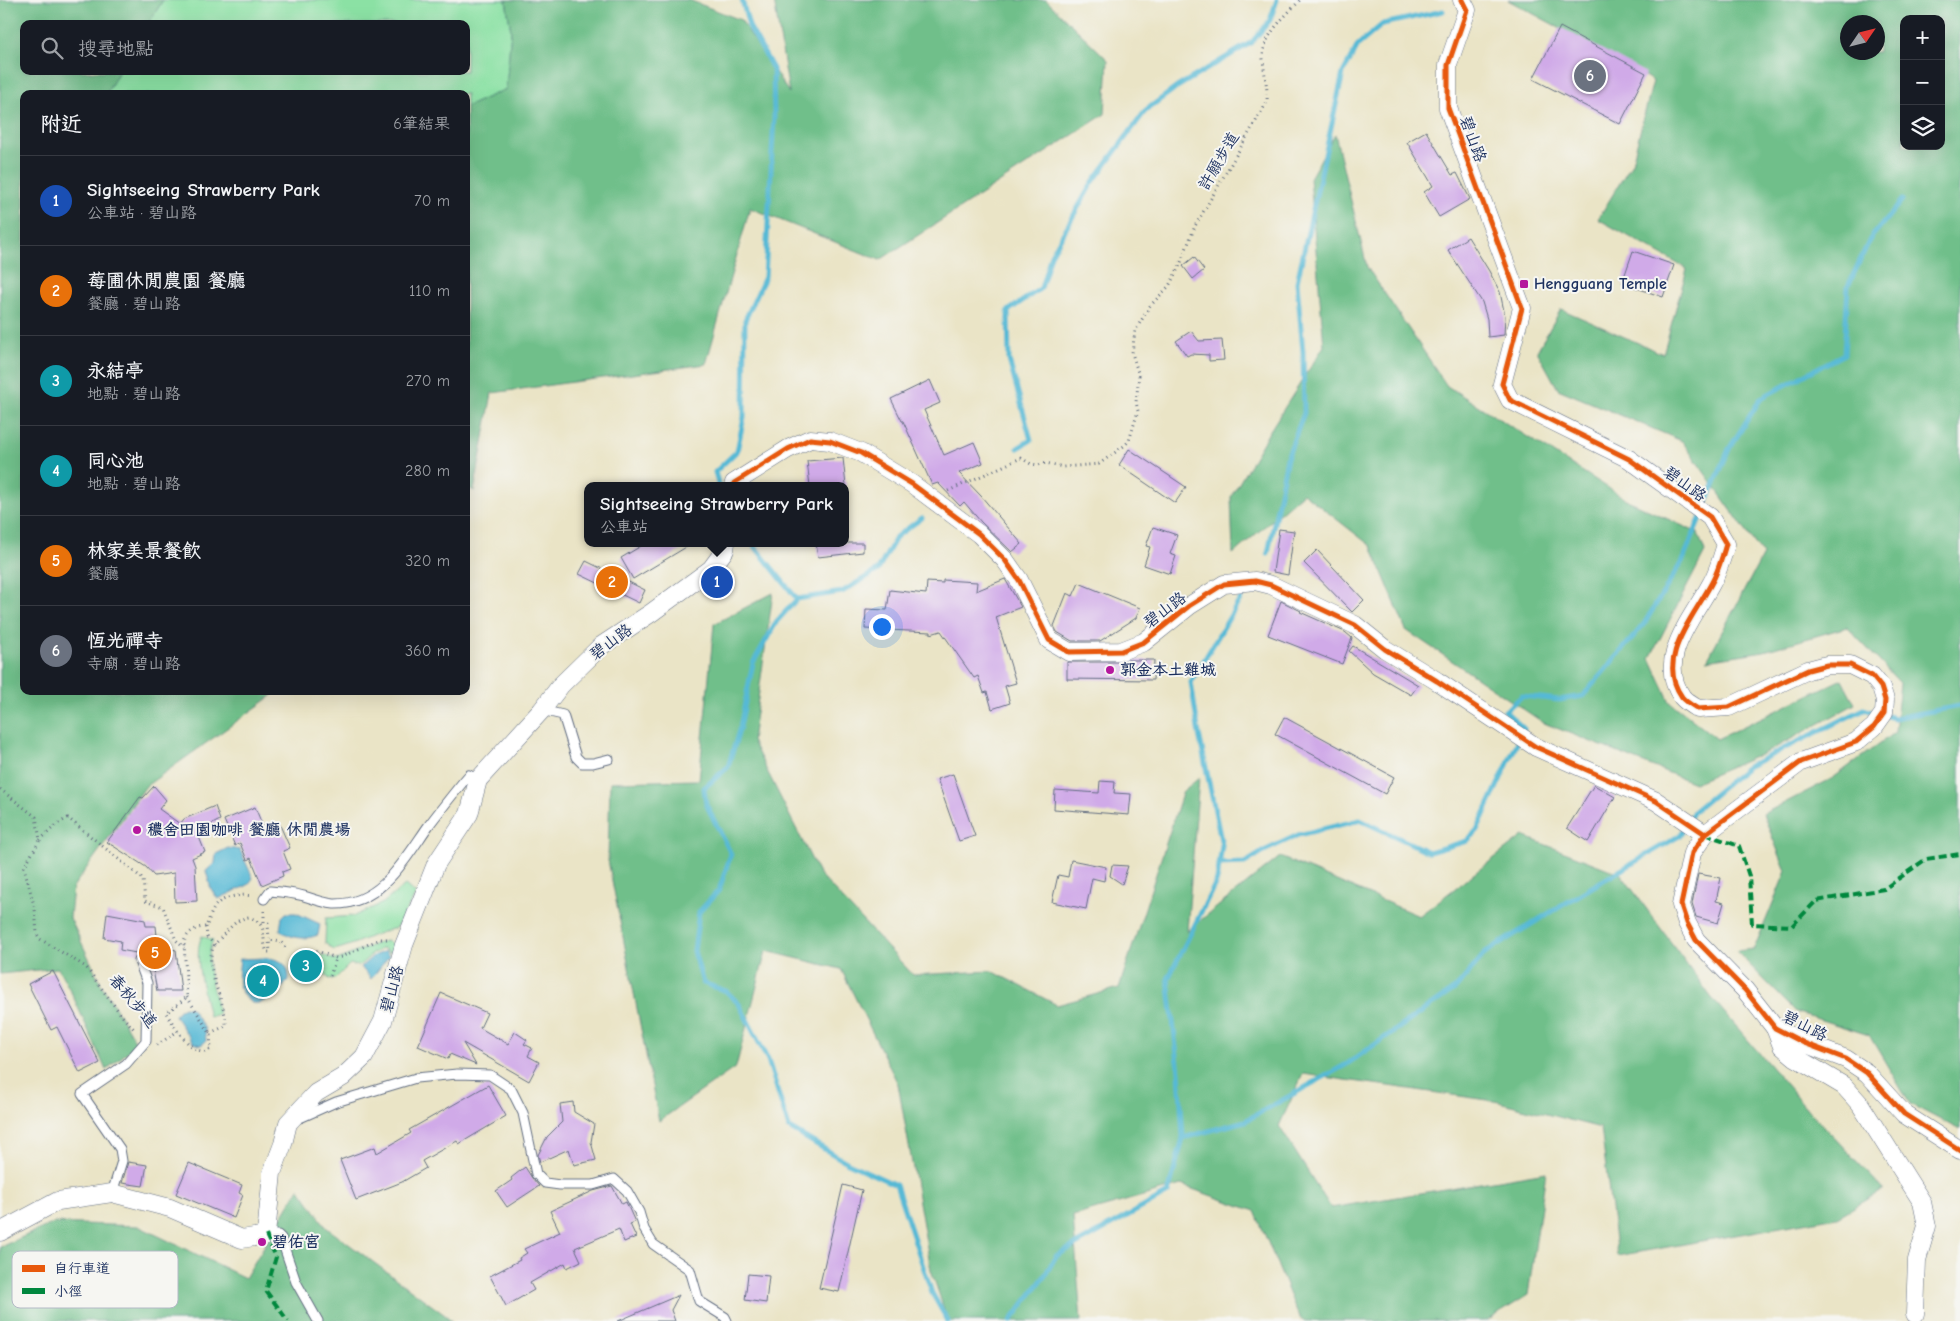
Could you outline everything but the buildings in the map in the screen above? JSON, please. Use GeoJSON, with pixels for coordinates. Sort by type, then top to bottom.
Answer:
{"type":"FeatureCollection","features":[{"type":"Feature","properties":{"kind":"street","name":"碧山路"},"geometry":{"type":"LineString","coordinates":[[1462,0],[1467,10],[1448,65],[1448,108],[1522,308],[1502,384],[1510,400],[1582,434],[1629,459],[1645,470],[1710,517],[1726,544],[1720,566],[1712,584],[1682,634],[1674,655],[1673,678],[1683,698],[1698,709],[1729,707],[1808,670],[1828,665],[1850,665],[1872,676],[1881,687],[1885,700],[1884,713],[1874,727],[1856,742],[1802,762],[1705,834],[1692,853],[1688,870],[1681,905],[1687,923],[1696,940],[1745,990],[1775,1028],[1804,1043],[1846,1059],[1867,1073],[1904,1114],[1960,1150]]}},
{"type":"Feature","properties":{"kind":"street","name":"碧山路"},"geometry":{"type":"LineString","coordinates":[[736,482],[788,449],[810,439],[830,441],[861,454],[912,484],[979,534],[1006,560],[1019,580],[1049,640],[1069,652],[1121,651],[1144,642],[1189,606],[1224,584],[1254,581],[1271,585],[1355,625],[1385,649],[1536,747],[1656,801],[1705,834]]}},
{"type":"Feature","properties":{"kind":"street","name":"碧山路"},"geometry":{"type":"LineString","coordinates":[[266,1235],[272,1173],[283,1144],[288,1123],[316,1093],[343,1077],[364,1058],[383,1021],[404,945],[436,864],[469,814],[478,780],[561,685],[601,646],[651,613],[711,569],[725,547]]}},
{"type":"Feature","properties":{"kind":"street"},"geometry":{"type":"LineString","coordinates":[[1775,1028],[1782,1046],[1796,1057],[1844,1086],[1860,1104],[1922,1202],[1928,1226],[1917,1260],[1915,1314]]}},
{"type":"Feature","properties":{"kind":"street"},"geometry":{"type":"LineString","coordinates":[[0,1232],[58,1201],[112,1193],[170,1208],[242,1239],[266,1235]]}},
{"type":"Feature","properties":{"kind":"lane"},"geometry":{"type":"LineString","coordinates":[[541,710],[563,716],[576,757],[582,763],[593,763],[609,759]]}},
{"type":"Feature","properties":{"kind":"lane"},"geometry":{"type":"LineString","coordinates":[[264,901],[270,891],[287,893],[332,904],[346,903],[365,897],[382,886],[397,870],[452,794],[469,775],[478,780]]}},
{"type":"Feature","properties":{"kind":"lane"},"geometry":{"type":"LineString","coordinates":[[112,1193],[122,1161],[120,1149],[82,1094],[126,1064],[146,1041],[147,983],[139,961]]}},
{"type":"Feature","properties":{"kind":"lane"},"geometry":{"type":"LineString","coordinates":[[288,1123],[336,1102],[416,1078],[457,1074],[490,1075],[511,1089],[523,1113],[536,1174],[545,1183],[560,1185],[593,1185],[614,1179],[627,1191],[639,1212],[644,1229],[653,1244],[690,1270],[699,1301],[725,1317],[727,1321]]}},
{"type":"Feature","properties":{"kind":"lane"},"geometry":{"type":"LineString","coordinates":[[266,1235],[278,1235],[281,1238],[296,1282],[318,1321]]}},
{"type":"Feature","properties":{"kind":"path"},"geometry":{"type":"LineString","coordinates":[[0,789],[36,817],[40,840]]}},
{"type":"Feature","properties":{"kind":"path"},"geometry":{"type":"LineString","coordinates":[[210,1034],[226,1026],[226,1019],[213,977],[212,957],[215,944],[235,922],[249,917],[262,924],[264,945],[267,952],[270,952],[268,922],[264,922],[264,901],[244,894],[228,898],[216,904],[206,927],[207,937],[215,944]]}},
{"type":"Feature","properties":{"kind":"path"},"geometry":{"type":"LineString","coordinates":[[178,1030],[191,1046],[200,1052],[210,1049],[210,1034],[187,997],[185,949],[186,936],[191,931],[206,927]]}},
{"type":"Feature","properties":{"kind":"path"},"geometry":{"type":"LineString","coordinates":[[307,956],[317,951],[336,958],[341,957],[380,939],[388,938],[404,945]]}},
{"type":"Feature","properties":{"kind":"path"},"geometry":{"type":"LineString","coordinates":[[269,940],[281,942],[287,950]]}},
{"type":"Feature","properties":{"kind":"path"},"geometry":{"type":"LineString","coordinates":[[330,976],[336,958]]}},
{"type":"Feature","properties":{"kind":"green space"},"geometry":{"type":"Polygon","coordinates":[[[0,0],[163,0],[150,20],[20,20],[20,75],[117,75],[108,90],[20,90],[20,695],[273,695],[146,786],[73,887],[70,918],[101,984],[137,1044],[106,1070],[72,994],[58,968],[0,974],[0,0]]]}},
{"type":"Feature","properties":{"kind":"green space"},"geometry":{"type":"Polygon","coordinates":[[[163,0],[506,0],[511,31],[506,89],[470,105],[470,90],[108,90],[117,75],[470,75],[470,20],[150,20],[163,0]]]}},
{"type":"Feature","properties":{"kind":"green space"},"geometry":{"type":"Polygon","coordinates":[[[506,0],[689,0],[741,20],[789,93],[774,0],[1046,0],[1108,60],[1105,114],[880,260],[750,208],[706,364],[492,393],[474,491],[470,488],[470,105],[506,89],[511,31],[506,0]]]}},
{"type":"Feature","properties":{"kind":"green space"},"geometry":{"type":"Polygon","coordinates":[[[1508,0],[1960,0],[1960,1130],[1910,1104],[1869,1035],[1796,1012],[1736,951],[1754,949],[1786,871],[1763,814],[1833,778],[1895,732],[1900,683],[1847,627],[1764,651],[1707,660],[1763,555],[1682,441],[1558,389],[1537,351],[1561,309],[1663,354],[1687,269],[1598,219],[1632,163],[1653,81],[1508,0]]]}},
{"type":"Feature","properties":{"kind":"green space"},"geometry":{"type":"Polygon","coordinates":[[[1335,134],[1367,267],[1447,386],[1629,501],[1698,533],[1705,552],[1650,658],[1670,702],[1717,739],[1842,679],[1855,704],[1769,751],[1694,783],[1544,723],[1406,630],[1371,546],[1303,493],[1233,554],[1231,497],[1269,432],[1324,346],[1310,178],[1335,134]]]}},
{"type":"Feature","properties":{"kind":"green space"},"geometry":{"type":"Polygon","coordinates":[[[773,593],[752,741],[819,874],[913,975],[992,971],[1057,1005],[1119,988],[1183,791],[1199,778],[1187,931],[1280,857],[1419,916],[1523,836],[1621,874],[1711,997],[1809,1111],[1884,1190],[1837,1217],[1617,1256],[1601,1128],[1495,1101],[1303,1074],[1279,1126],[1331,1208],[1546,1172],[1528,1295],[1487,1321],[1305,1321],[1299,1317],[1255,1211],[1181,1185],[1073,1216],[1081,1321],[948,1321],[931,1270],[898,1084],[841,969],[766,951],[736,1067],[659,1121],[608,860],[610,782],[699,780],[714,624],[773,593]]]}},
{"type":"Feature","properties":{"kind":"green space"},"geometry":{"type":"Polygon","coordinates":[[[405,885],[416,894],[396,928],[334,950],[325,943],[326,918],[354,916],[383,903],[405,885]]]}},
{"type":"Feature","properties":{"kind":"green space"},"geometry":{"type":"Polygon","coordinates":[[[202,936],[213,940],[210,949],[209,967],[219,1014],[209,1017],[202,987],[198,954],[202,936]]]}},
{"type":"Feature","properties":{"kind":"green space"},"geometry":{"type":"Polygon","coordinates":[[[386,941],[395,948],[390,953],[383,948],[372,954],[359,966],[350,964],[335,979],[329,979],[310,956],[320,955],[337,960],[386,941]]]}},
{"type":"Feature","properties":{"kind":"green space"},"geometry":{"type":"Polygon","coordinates":[[[299,1188],[327,1228],[451,1321],[0,1321],[0,1247],[54,1223],[138,1226],[245,1278],[299,1188]]]}},
{"type":"Feature","properties":{"kind":"water"},"geometry":{"type":"Polygon","coordinates":[[[228,848],[240,850],[253,878],[248,885],[218,899],[211,889],[206,871],[215,863],[216,854],[228,848]]]}},
{"type":"Feature","properties":{"kind":"water"},"geometry":{"type":"Polygon","coordinates":[[[286,913],[296,913],[320,924],[318,935],[309,938],[299,938],[284,933],[280,930],[282,917],[286,913]]]}},
{"type":"Feature","properties":{"kind":"water"},"geometry":{"type":"Polygon","coordinates":[[[385,951],[389,956],[371,979],[361,967],[373,956],[385,951]]]}},
{"type":"Feature","properties":{"kind":"water"},"geometry":{"type":"Polygon","coordinates":[[[240,959],[275,959],[285,965],[289,978],[283,987],[272,990],[265,1001],[252,1003],[240,989],[238,978],[240,959]]]}},
{"type":"Feature","properties":{"kind":"water"},"geometry":{"type":"Polygon","coordinates":[[[184,1007],[191,1008],[205,1029],[206,1041],[201,1045],[193,1043],[175,1016],[184,1007]]]}},
{"type":"Feature","properties":{"kind":"waterway"},"geometry":{"type":"LineString","coordinates":[[718,482],[715,472],[737,451],[744,417],[745,320],[765,277],[774,117],[773,69],[749,26],[742,0]]}},
{"type":"Feature","properties":{"kind":"waterway"},"geometry":{"type":"LineString","coordinates":[[1018,448],[1031,440],[1009,360],[1008,311],[1041,288],[1051,255],[1092,183],[1146,110],[1177,87],[1252,42],[1270,20],[1277,0]]}},
{"type":"Feature","properties":{"kind":"waterway"},"geometry":{"type":"LineString","coordinates":[[1268,553],[1287,458],[1304,413],[1303,352],[1297,282],[1343,73],[1358,45],[1383,24],[1443,11]]}},
{"type":"Feature","properties":{"kind":"waterway"},"geometry":{"type":"LineString","coordinates":[[1522,732],[1524,729],[1505,711],[1522,696],[1559,700],[1583,696],[1644,624],[1683,560],[1729,449],[1761,398],[1844,354],[1848,286],[1870,239],[1902,200]]}},
{"type":"Feature","properties":{"kind":"waterway"},"geometry":{"type":"LineString","coordinates":[[922,518],[897,536],[878,570],[842,592],[797,599],[777,621],[753,663],[740,727],[728,767],[704,788],[706,804],[731,854],[719,890],[699,912],[694,951],[703,983],[726,991],[739,1004],[768,1060],[789,1128],[848,1163],[896,1185],[932,1293],[948,1321]]}},
{"type":"Feature","properties":{"kind":"waterway"},"geometry":{"type":"LineString","coordinates":[[755,547],[797,599]]}},
{"type":"Feature","properties":{"kind":"waterway"},"geometry":{"type":"LineString","coordinates":[[1011,1321],[1044,1277],[1056,1256],[1168,1193],[1183,1138],[1179,1072],[1168,979],[1217,880],[1222,845],[1198,729],[1191,682],[1241,598]]}},
{"type":"Feature","properties":{"kind":"waterway"},"geometry":{"type":"LineString","coordinates":[[1887,716],[1894,718],[1960,706]]}},
{"type":"Feature","properties":{"kind":"waterway"},"geometry":{"type":"LineString","coordinates":[[1183,1138],[1245,1121],[1347,1064],[1456,988],[1486,952],[1679,836],[1694,811],[1747,767],[1864,709],[1879,714]]}},
{"type":"Feature","properties":{"kind":"waterway"},"geometry":{"type":"LineString","coordinates":[[1219,864],[1245,863],[1264,851],[1298,835],[1360,820],[1429,852],[1467,841],[1477,830],[1519,739]]}},
{"type":"Feature","properties":{"kind":"marked path"},"geometry":{"type":"LineString","coordinates":[[1705,834],[1739,846],[1749,876],[1752,924],[1792,926],[1816,901],[1884,889],[1926,859],[1960,854]]}},
{"type":"Feature","properties":{"kind":"marked path"},"geometry":{"type":"LineString","coordinates":[[266,1235],[276,1257],[266,1291],[288,1321]]}},
{"type":"Feature","properties":{"kind":"cycle path"},"geometry":{"type":"LineString","coordinates":[[1462,0],[1467,10],[1448,65],[1448,108],[1522,308],[1502,384],[1510,400],[1629,459],[1710,517],[1726,544],[1716,575],[1687,625],[1675,654],[1673,668],[1675,683],[1682,697],[1698,709],[1729,707],[1808,670],[1827,665],[1850,665],[1872,676],[1881,687],[1885,700],[1884,713],[1874,727],[1856,742],[1801,762],[1705,834],[1692,853],[1681,905],[1687,923],[1696,940],[1745,990],[1775,1028],[1804,1043],[1846,1059],[1867,1073],[1904,1114],[1960,1150]]}},
{"type":"Feature","properties":{"kind":"cycle path"},"geometry":{"type":"LineString","coordinates":[[736,482],[788,449],[810,439],[830,441],[861,453],[912,484],[979,534],[1005,560],[1019,580],[1049,640],[1069,652],[1121,651],[1144,642],[1189,606],[1224,584],[1255,581],[1271,585],[1355,625],[1385,649],[1536,747],[1656,801],[1705,834]]}},
{"type":"Feature","properties":{"kind":"place","name":"恆光禪寺"},"geometry":{"type":"Point","coordinates":[1590,76]}},
{"type":"Feature","properties":{"kind":"place","name":"Hengguang Temple"},"geometry":{"type":"Point","coordinates":[1524,284]}},
{"type":"Feature","properties":{"kind":"place","name":"莓圃休閒農園 餐廳"},"geometry":{"type":"Point","coordinates":[612,582]}},
{"type":"Feature","properties":{"kind":"place","name":"Sightseeing Strawberry Park"},"geometry":{"type":"Point","coordinates":[717,582]}},
{"type":"Feature","properties":{"kind":"place","name":"郭金本土雞城"},"geometry":{"type":"Point","coordinates":[1110,670]}},
{"type":"Feature","properties":{"kind":"place","name":"穠舍田園咖啡 餐廳 休閒農場"},"geometry":{"type":"Point","coordinates":[137,830]}},
{"type":"Feature","properties":{"kind":"place","name":"林家美景餐飲"},"geometry":{"type":"Point","coordinates":[155,953]}},
{"type":"Feature","properties":{"kind":"place","name":"永結亭"},"geometry":{"type":"Point","coordinates":[306,966]}},
{"type":"Feature","properties":{"kind":"place","name":"同心池"},"geometry":{"type":"Point","coordinates":[263,981]}},
{"type":"Feature","properties":{"kind":"place","name":"碧佑宮"},"geometry":{"type":"Point","coordinates":[262,1242]}}]}
